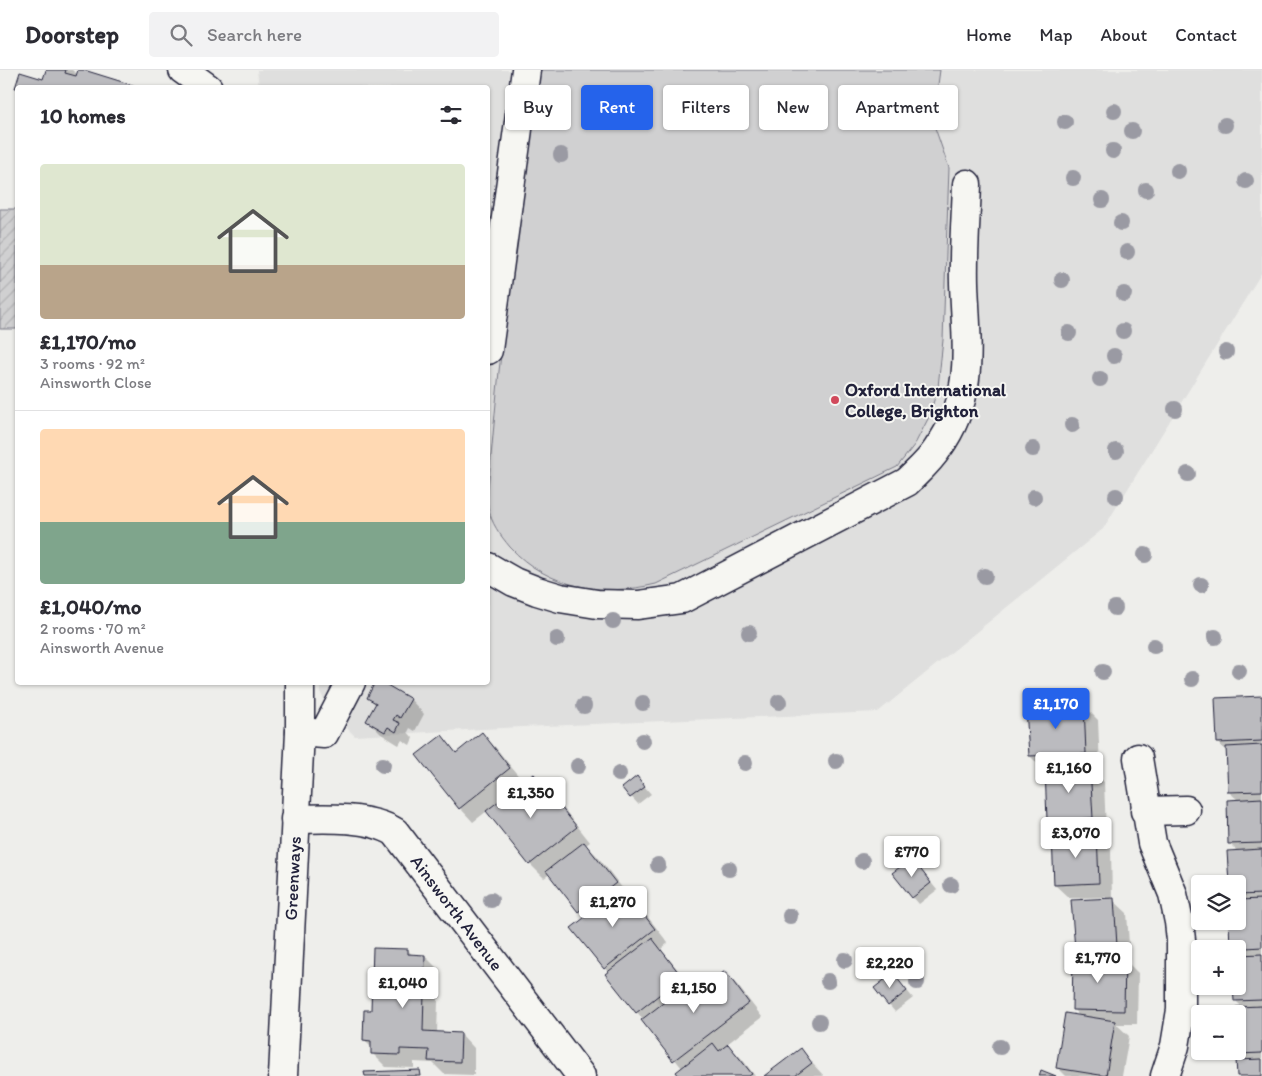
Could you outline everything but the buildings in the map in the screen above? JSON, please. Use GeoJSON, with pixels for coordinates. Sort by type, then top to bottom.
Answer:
{"type":"FeatureCollection","features":[{"type":"Feature","properties":{"kind":"street"},"geometry":{"type":"LineString","coordinates":[[183,70],[204,85]]}},
{"type":"Feature","properties":{"kind":"street"},"geometry":{"type":"LineString","coordinates":[[490,335],[526,70]]}},
{"type":"Feature","properties":{"kind":"street"},"geometry":{"type":"LineString","coordinates":[[490,568],[514,582],[537,591],[560,598],[597,604],[638,605],[682,599],[907,482],[929,460],[948,434],[961,404],[965,387],[964,280],[967,184]]}},
{"type":"Feature","properties":{"kind":"street","name":"Greenways"},"geometry":{"type":"LineString","coordinates":[[283,1076],[300,732],[300,685]]}},
{"type":"Feature","properties":{"kind":"street"},"geometry":{"type":"LineString","coordinates":[[300,732],[324,734],[349,685]]}},
{"type":"Feature","properties":{"kind":"street"},"geometry":{"type":"LineString","coordinates":[[1138,758],[1145,811],[1152,843],[1173,894],[1181,940],[1181,1010],[1175,1046],[1165,1076]]}},
{"type":"Feature","properties":{"kind":"street"},"geometry":{"type":"LineString","coordinates":[[1145,811],[1186,810]]}},
{"type":"Feature","properties":{"kind":"street","name":"Ainsworth Avenue"},"geometry":{"type":"LineString","coordinates":[[295,819],[320,818],[373,822],[395,832],[581,1076]]}},
{"type":"Feature","properties":{"kind":"shaded area","name":"Oxford International College, Brighton"},"geometry":{"type":"Polygon","coordinates":[[[257,70],[1262,70],[1262,272],[1103,529],[878,712],[355,736],[344,725],[345,717],[328,707],[320,692],[320,685],[490,685],[490,85],[259,85],[257,70]]]}},
{"type":"Feature","properties":{"kind":"shaded area"},"geometry":{"type":"Polygon","coordinates":[[[537,70],[940,70],[938,85],[838,85],[838,130],[936,130],[949,168],[943,340],[938,387],[929,417],[915,444],[897,467],[656,584],[636,588],[597,589],[577,586],[541,572],[510,547],[499,533],[490,516],[490,467],[499,371],[529,130],[571,130],[571,85],[535,85],[537,70]]]}},
{"type":"Feature","properties":{"kind":"shaded area"},"geometry":{"type":"Polygon","coordinates":[[[0,209],[15,209],[15,329],[0,329],[0,209]]]}},
{"type":"Feature","properties":{"kind":"place","name":"Oxford International College, Brighton"},"geometry":{"type":"Point","coordinates":[835,400]}}]}
